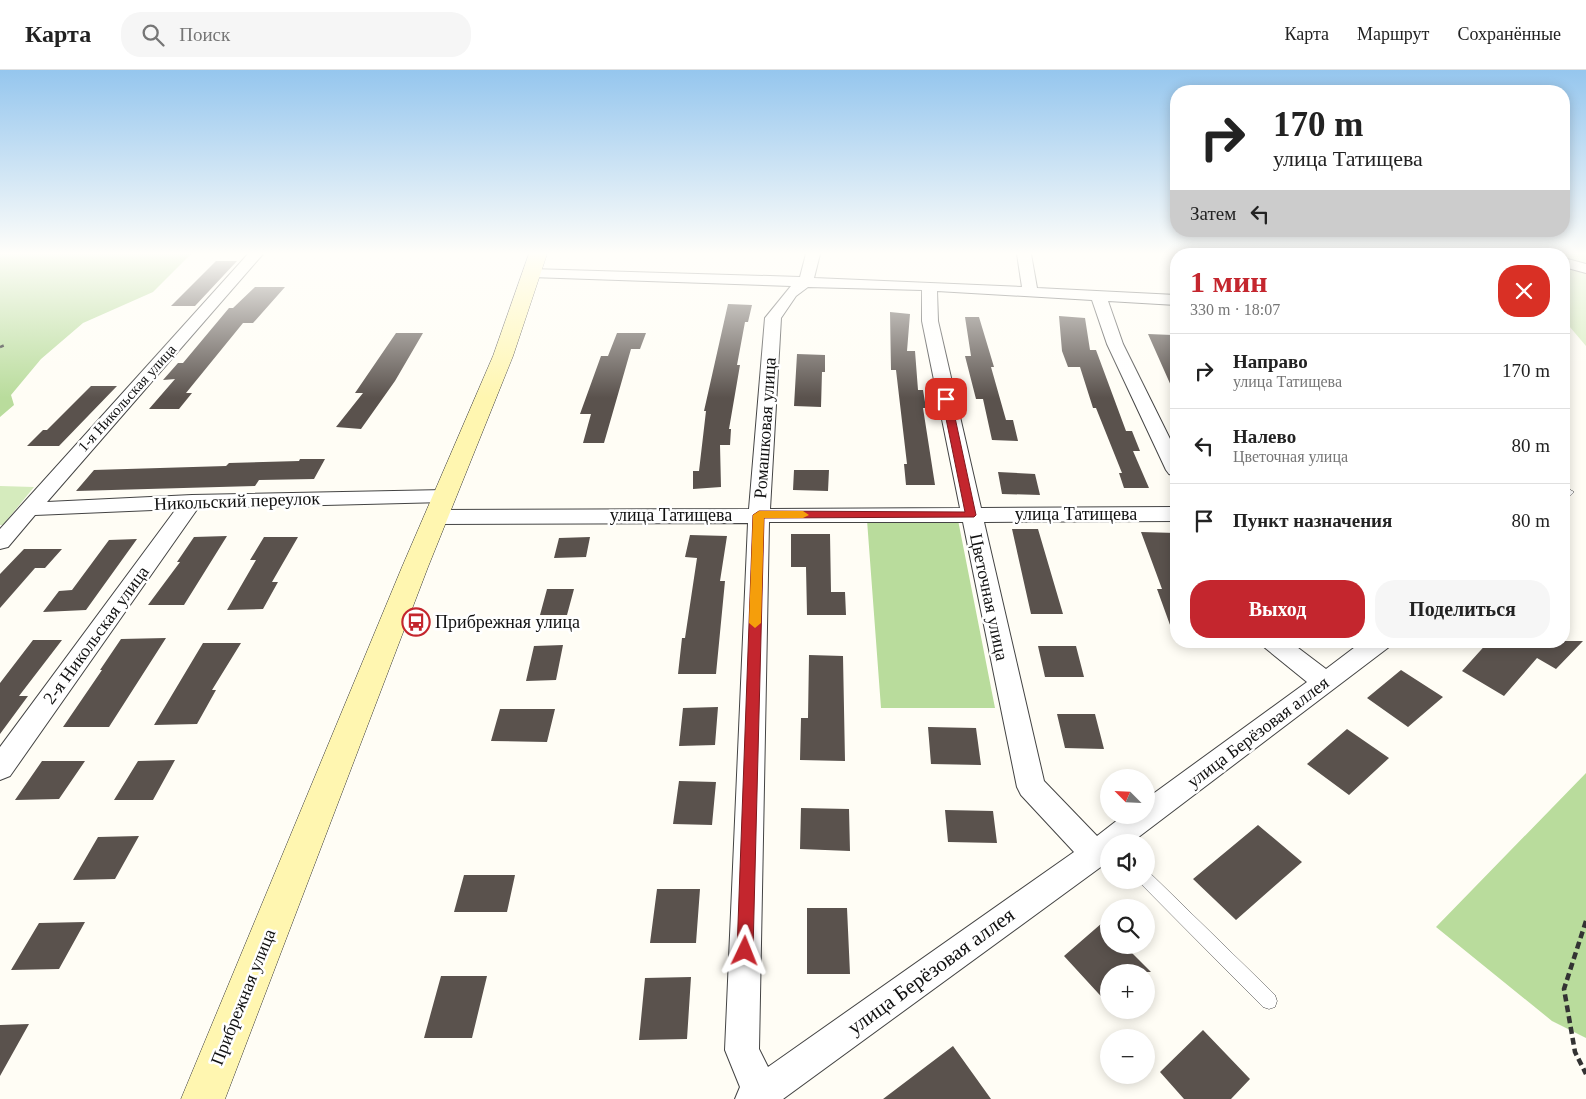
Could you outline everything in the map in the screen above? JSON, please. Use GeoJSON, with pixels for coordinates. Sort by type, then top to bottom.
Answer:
{"type":"FeatureCollection","features":[{"type":"Feature","properties":{"kind":"street","name":"1-я Никольская улица"},"geometry":{"type":"LineString","coordinates":[[0,542],[213,302]]}},
{"type":"Feature","properties":{"kind":"street","name":"Прибрежная улица"},"geometry":{"type":"LineString","coordinates":[[203,1099],[440,507],[503,356],[521,302]]}},
{"type":"Feature","properties":{"kind":"street","name":"Ромашковая улица"},"geometry":{"type":"LineString","coordinates":[[757,1096],[742,1050],[759,515],[773,318],[784,302]]}},
{"type":"Feature","properties":{"kind":"street","name":"Цветочная улица"},"geometry":{"type":"LineString","coordinates":[[929,302],[930,321],[1030,787],[1100,843]]}},
{"type":"Feature","properties":{"kind":"street"},"geometry":{"type":"LineString","coordinates":[[1100,302],[1115,344],[1170,458]]}},
{"type":"Feature","properties":{"kind":"street","name":"Никольский переулок"},"geometry":{"type":"LineString","coordinates":[[30,509],[192,502],[440,507]]}},
{"type":"Feature","properties":{"kind":"street","name":"2-я Никольская улица"},"geometry":{"type":"LineString","coordinates":[[0,768],[192,502]]}},
{"type":"Feature","properties":{"kind":"street","name":"улица Татищева"},"geometry":{"type":"LineString","coordinates":[[440,507],[759,515],[1170,514]]}},
{"type":"Feature","properties":{"kind":"street"},"geometry":{"type":"LineString","coordinates":[[1281,648],[1325,682]]}},
{"type":"Feature","properties":{"kind":"street","name":"улица Берёзовая аллея"},"geometry":{"type":"LineString","coordinates":[[1122,834],[1372,648]]}},
{"type":"Feature","properties":{"kind":"street","name":"улица Берёзовая аллея"},"geometry":{"type":"LineString","coordinates":[[757,1096],[1100,851]]}},
{"type":"Feature","properties":{"kind":"lane"},"geometry":{"type":"LineString","coordinates":[[1155,888],[1269,1001]]}},
{"type":"Feature","properties":{"kind":"path"},"geometry":{"type":"LineString","coordinates":[[0,347],[4,345]]}},
{"type":"Feature","properties":{"kind":"path"},"geometry":{"type":"LineString","coordinates":[[1586,921],[1564,989],[1575,1052],[1586,1074]]}},
{"type":"Feature","properties":{"kind":"green space"},"geometry":{"type":"Polygon","coordinates":[[[0,302],[130,302],[83,323],[41,359],[11,395],[14,405],[0,417],[0,302]]]}},
{"type":"Feature","properties":{"kind":"green space"},"geometry":{"type":"Polygon","coordinates":[[[1570,302],[1586,302],[1586,346],[1570,327],[1570,302]]]}},
{"type":"Feature","properties":{"kind":"green space"},"geometry":{"type":"Polygon","coordinates":[[[0,486],[34,487],[3,525],[0,525],[0,486]]]}},
{"type":"Feature","properties":{"kind":"green space"},"geometry":{"type":"Polygon","coordinates":[[[867,520],[958,520],[995,708],[881,708],[867,520]]]}},
{"type":"Feature","properties":{"kind":"green space"},"geometry":{"type":"Polygon","coordinates":[[[1586,773],[1586,1038],[1552,1021],[1436,927],[1586,773]]]}},
{"type":"Feature","properties":{"kind":"building"},"geometry":{"type":"Polygon","coordinates":[[[175,302],[199,302],[195,306],[171,306],[175,302]]]}},
{"type":"Feature","properties":{"kind":"building"},"geometry":{"type":"Polygon","coordinates":[[[239,302],[272,302],[253,323],[243,323],[186,393],[192,393],[179,409],[149,409],[175,379],[163,380],[178,363],[183,363],[229,308],[233,308],[239,302]]]}},
{"type":"Feature","properties":{"kind":"building"},"geometry":{"type":"Polygon","coordinates":[[[728,304],[752,305],[748,322],[745,322],[737,365],[740,365],[729,429],[731,429],[730,445],[720,445],[721,487],[693,489],[693,471],[699,471],[706,411],[704,411],[728,304]]]}},
{"type":"Feature","properties":{"kind":"building"},"geometry":{"type":"Polygon","coordinates":[[[890,312],[910,314],[907,351],[915,351],[918,390],[923,390],[926,408],[923,408],[935,485],[906,485],[904,464],[907,464],[896,370],[891,370],[890,312]]]}},
{"type":"Feature","properties":{"kind":"building"},"geometry":{"type":"Polygon","coordinates":[[[1059,316],[1085,318],[1090,350],[1096,350],[1126,431],[1132,431],[1140,451],[1133,451],[1149,488],[1124,488],[1119,473],[1122,473],[1096,408],[1093,408],[1080,367],[1068,367],[1062,351],[1059,316]]]}},
{"type":"Feature","properties":{"kind":"building"},"geometry":{"type":"Polygon","coordinates":[[[965,317],[979,317],[994,367],[991,367],[1006,420],[1013,420],[1018,441],[992,440],[983,399],[976,399],[965,356],[971,356],[965,317]]]}},
{"type":"Feature","properties":{"kind":"building"},"geometry":{"type":"Polygon","coordinates":[[[396,333],[423,333],[395,381],[361,429],[336,427],[363,393],[355,393],[396,333]]]}},
{"type":"Feature","properties":{"kind":"building"},"geometry":{"type":"Polygon","coordinates":[[[617,333],[646,333],[640,349],[631,349],[604,443],[583,443],[591,414],[580,414],[601,356],[608,356],[617,333]]]}},
{"type":"Feature","properties":{"kind":"building"},"geometry":{"type":"Polygon","coordinates":[[[1148,334],[1170,335],[1170,384],[1148,334]]]}},
{"type":"Feature","properties":{"kind":"building"},"geometry":{"type":"Polygon","coordinates":[[[797,354],[825,355],[825,372],[822,372],[821,407],[794,406],[797,354]]]}},
{"type":"Feature","properties":{"kind":"building"},"geometry":{"type":"Polygon","coordinates":[[[91,386],[117,386],[59,446],[27,446],[43,430],[47,430],[91,386]]]}},
{"type":"Feature","properties":{"kind":"building"},"geometry":{"type":"Polygon","coordinates":[[[300,459],[325,459],[314,479],[259,480],[255,486],[76,491],[94,470],[226,466],[229,463],[299,461],[300,459]]]}},
{"type":"Feature","properties":{"kind":"building"},"geometry":{"type":"Polygon","coordinates":[[[794,470],[829,470],[828,491],[793,490],[794,470]]]}},
{"type":"Feature","properties":{"kind":"building"},"geometry":{"type":"Polygon","coordinates":[[[998,472],[1035,474],[1040,495],[1002,494],[998,472]]]}},
{"type":"Feature","properties":{"kind":"building"},"geometry":{"type":"Polygon","coordinates":[[[1012,529],[1038,529],[1063,614],[1031,614],[1012,529]]]}},
{"type":"Feature","properties":{"kind":"building"},"geometry":{"type":"Polygon","coordinates":[[[1141,532],[1170,533],[1170,625],[1157,589],[1162,589],[1141,532]]]}},
{"type":"Feature","properties":{"kind":"building"},"geometry":{"type":"Polygon","coordinates":[[[791,534],[830,534],[831,592],[845,592],[846,615],[807,615],[806,567],[791,567],[791,534]]]}},
{"type":"Feature","properties":{"kind":"building"},"geometry":{"type":"Polygon","coordinates":[[[690,535],[727,536],[720,581],[725,581],[716,674],[678,674],[682,638],[685,638],[697,558],[685,557],[690,535]]]}},
{"type":"Feature","properties":{"kind":"building"},"geometry":{"type":"Polygon","coordinates":[[[227,536],[184,605],[148,605],[180,562],[177,562],[194,537],[227,536]]]}},
{"type":"Feature","properties":{"kind":"building"},"geometry":{"type":"Polygon","coordinates":[[[264,537],[298,537],[272,582],[278,582],[263,609],[227,610],[256,560],[250,560],[264,537]]]}},
{"type":"Feature","properties":{"kind":"building"},"geometry":{"type":"Polygon","coordinates":[[[590,537],[586,557],[554,558],[559,538],[590,537]]]}},
{"type":"Feature","properties":{"kind":"building"},"geometry":{"type":"Polygon","coordinates":[[[137,539],[86,610],[43,612],[59,591],[72,590],[109,540],[137,539]]]}},
{"type":"Feature","properties":{"kind":"building"},"geometry":{"type":"Polygon","coordinates":[[[24,549],[62,549],[45,568],[35,568],[0,608],[0,574],[24,549]]]}},
{"type":"Feature","properties":{"kind":"building"},"geometry":{"type":"Polygon","coordinates":[[[547,589],[574,589],[567,615],[540,615],[547,589]]]}},
{"type":"Feature","properties":{"kind":"building"},"geometry":{"type":"Polygon","coordinates":[[[166,638],[109,727],[63,727],[121,639],[166,638]]]}},
{"type":"Feature","properties":{"kind":"building"},"geometry":{"type":"Polygon","coordinates":[[[33,640],[62,640],[19,696],[28,696],[0,734],[0,683],[33,640]]]}},
{"type":"Feature","properties":{"kind":"building"},"geometry":{"type":"Polygon","coordinates":[[[1570,641],[1583,641],[1556,669],[1537,658],[1504,696],[1462,671],[1483,648],[1570,648],[1570,641]]]}},
{"type":"Feature","properties":{"kind":"building"},"geometry":{"type":"Polygon","coordinates":[[[203,643],[241,643],[212,690],[216,690],[197,724],[154,725],[203,643]]]}},
{"type":"Feature","properties":{"kind":"building"},"geometry":{"type":"Polygon","coordinates":[[[563,645],[556,680],[526,681],[534,646],[563,645]]]}},
{"type":"Feature","properties":{"kind":"building"},"geometry":{"type":"Polygon","coordinates":[[[1038,646],[1076,646],[1084,677],[1045,677],[1038,646]]]}},
{"type":"Feature","properties":{"kind":"building"},"geometry":{"type":"Polygon","coordinates":[[[809,655],[843,656],[845,761],[800,760],[801,718],[808,718],[809,655]]]}},
{"type":"Feature","properties":{"kind":"building"},"geometry":{"type":"Polygon","coordinates":[[[1401,670],[1443,697],[1408,727],[1367,698],[1401,670]]]}},
{"type":"Feature","properties":{"kind":"building"},"geometry":{"type":"Polygon","coordinates":[[[718,707],[715,745],[679,746],[683,708],[718,707]]]}},
{"type":"Feature","properties":{"kind":"building"},"geometry":{"type":"Polygon","coordinates":[[[500,709],[555,709],[547,742],[491,741],[500,709]]]}},
{"type":"Feature","properties":{"kind":"building"},"geometry":{"type":"Polygon","coordinates":[[[1057,714],[1095,714],[1104,749],[1065,748],[1057,714]]]}},
{"type":"Feature","properties":{"kind":"building"},"geometry":{"type":"Polygon","coordinates":[[[928,727],[976,728],[981,765],[931,764],[928,727]]]}},
{"type":"Feature","properties":{"kind":"building"},"geometry":{"type":"Polygon","coordinates":[[[1347,729],[1389,758],[1349,795],[1307,764],[1347,729]]]}},
{"type":"Feature","properties":{"kind":"building"},"geometry":{"type":"Polygon","coordinates":[[[175,760],[153,800],[114,800],[138,761],[175,760]]]}},
{"type":"Feature","properties":{"kind":"building"},"geometry":{"type":"Polygon","coordinates":[[[42,761],[85,761],[59,799],[15,800],[42,761]]]}},
{"type":"Feature","properties":{"kind":"building"},"geometry":{"type":"Polygon","coordinates":[[[679,781],[716,782],[712,825],[673,824],[679,781]]]}},
{"type":"Feature","properties":{"kind":"building"},"geometry":{"type":"Polygon","coordinates":[[[801,808],[849,809],[850,851],[800,849],[801,808]]]}},
{"type":"Feature","properties":{"kind":"building"},"geometry":{"type":"Polygon","coordinates":[[[945,810],[993,811],[997,843],[948,842],[945,810]]]}},
{"type":"Feature","properties":{"kind":"building"},"geometry":{"type":"Polygon","coordinates":[[[1258,825],[1302,862],[1236,920],[1193,879],[1258,825]]]}},
{"type":"Feature","properties":{"kind":"building"},"geometry":{"type":"Polygon","coordinates":[[[139,836],[115,879],[73,880],[98,837],[139,836]]]}},
{"type":"Feature","properties":{"kind":"building"},"geometry":{"type":"Polygon","coordinates":[[[464,875],[515,875],[507,912],[454,912],[464,875]]]}},
{"type":"Feature","properties":{"kind":"building"},"geometry":{"type":"Polygon","coordinates":[[[657,889],[700,889],[696,943],[650,943],[657,889]]]}},
{"type":"Feature","properties":{"kind":"building"},"geometry":{"type":"Polygon","coordinates":[[[807,908],[847,908],[850,974],[807,974],[807,908]]]}},
{"type":"Feature","properties":{"kind":"building"},"geometry":{"type":"Polygon","coordinates":[[[85,922],[59,969],[11,970],[39,923],[85,922]]]}},
{"type":"Feature","properties":{"kind":"building"},"geometry":{"type":"Polygon","coordinates":[[[1100,925],[1100,954],[1133,954],[1143,964],[1100,964],[1100,995],[1064,956],[1100,925]]]}},
{"type":"Feature","properties":{"kind":"building"},"geometry":{"type":"Polygon","coordinates":[[[441,976],[487,976],[472,1038],[424,1038],[441,976]]]}},
{"type":"Feature","properties":{"kind":"building"},"geometry":{"type":"Polygon","coordinates":[[[691,977],[687,1039],[639,1040],[645,978],[691,977]]]}},
{"type":"Feature","properties":{"kind":"building"},"geometry":{"type":"Polygon","coordinates":[[[29,1024],[0,1076],[0,1025],[29,1024]]]}},
{"type":"Feature","properties":{"kind":"building"},"geometry":{"type":"Polygon","coordinates":[[[1203,1030],[1250,1079],[1231,1099],[1184,1099],[1160,1072],[1203,1030]]]}},
{"type":"Feature","properties":{"kind":"building"},"geometry":{"type":"Polygon","coordinates":[[[953,1046],[991,1099],[883,1099],[953,1046]]]}},
{"type":"Feature","properties":{"kind":"slow traffic"},"geometry":{"type":"LineString","coordinates":[[755,623],[759,515],[803,515]]}},
{"type":"Feature","properties":{"kind":"place","name":"Прибрежная улица"},"geometry":{"type":"Point","coordinates":[416,622]}},
{"type":"Feature","properties":{"kind":"route"},"geometry":{"type":"LineString","coordinates":[[745,951],[759,515],[971,515],[946,399]]}}]}
